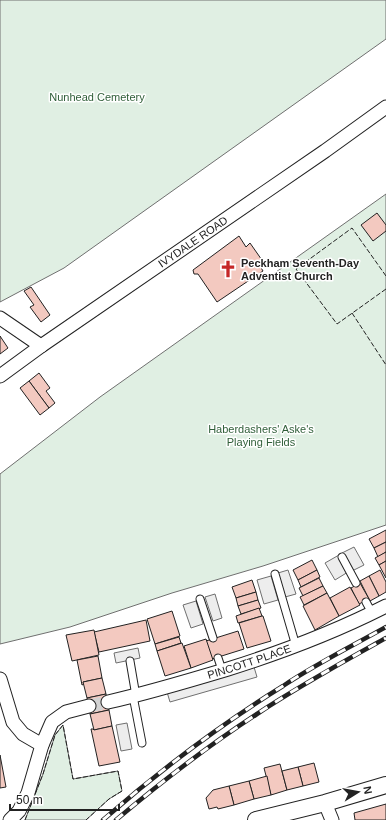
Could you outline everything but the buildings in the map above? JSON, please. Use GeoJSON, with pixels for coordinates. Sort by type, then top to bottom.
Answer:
{"type":"FeatureCollection","features":[{"type":"Feature","properties":{"kind":"street","name":"IVYDALE ROAD"},"geometry":{"type":"LineString","coordinates":[[0,376],[41,346],[325,151],[386,107]]}},
{"type":"Feature","properties":{"kind":"street"},"geometry":{"type":"LineString","coordinates":[[0,318],[41,346]]}},
{"type":"Feature","properties":{"kind":"street","name":"PINCOTT PLACE"},"geometry":{"type":"LineString","coordinates":[[108,702],[134,696],[220,664],[296,646],[369,608],[386,606]]}},
{"type":"Feature","properties":{"kind":"street"},"geometry":{"type":"LineString","coordinates":[[0,679],[13,722],[23,734],[42,745]]}},
{"type":"Feature","properties":{"kind":"street"},"geometry":{"type":"LineString","coordinates":[[10,820],[19,811],[28,793],[42,745],[52,722],[58,716],[66,712],[89,706]]}},
{"type":"Feature","properties":{"kind":"street"},"geometry":{"type":"LineString","coordinates":[[256,820],[325,803],[386,785]]}},
{"type":"Feature","properties":{"kind":"street"},"geometry":{"type":"LineString","coordinates":[[325,803],[332,820]]}},
{"type":"Feature","properties":{"kind":"lane"},"geometry":{"type":"LineString","coordinates":[[342,557],[356,583]]}},
{"type":"Feature","properties":{"kind":"lane"},"geometry":{"type":"LineString","coordinates":[[275,574],[296,646]]}},
{"type":"Feature","properties":{"kind":"lane"},"geometry":{"type":"LineString","coordinates":[[200,599],[213,638]]}},
{"type":"Feature","properties":{"kind":"lane"},"geometry":{"type":"LineString","coordinates":[[130,661],[142,743]]}},
{"type":"Feature","properties":{"kind":"green space","name":"Nunhead Cemetery"},"geometry":{"type":"Polygon","coordinates":[[[0,0],[386,0],[386,39],[64,268],[0,302],[0,0]]]}},
{"type":"Feature","properties":{"kind":"green space","name":"Haberdashers' Aske's Playing Fields"},"geometry":{"type":"Polygon","coordinates":[[[386,194],[386,525],[263,566],[172,593],[70,627],[0,644],[0,474],[100,397],[386,194]]]}},
{"type":"Feature","properties":{"kind":"green space"},"geometry":{"type":"Polygon","coordinates":[[[63,725],[73,779],[118,771],[122,791],[109,799],[86,820],[25,820],[43,774],[55,735],[63,725]]]}},
{"type":"Feature","properties":{"kind":"shaded area"},"geometry":{"type":"Polygon","coordinates":[[[354,547],[364,565],[352,571],[342,553],[354,547]]]}},
{"type":"Feature","properties":{"kind":"shaded area"},"geometry":{"type":"Polygon","coordinates":[[[339,555],[348,572],[335,580],[325,563],[339,555]]]}},
{"type":"Feature","properties":{"kind":"shaded area"},"geometry":{"type":"Polygon","coordinates":[[[288,570],[296,594],[285,597],[278,573],[288,570]]]}},
{"type":"Feature","properties":{"kind":"shaded area"},"geometry":{"type":"Polygon","coordinates":[[[271,576],[278,600],[264,604],[257,580],[271,576]]]}},
{"type":"Feature","properties":{"kind":"shaded area"},"geometry":{"type":"Polygon","coordinates":[[[215,594],[222,618],[213,621],[205,597],[215,594]]]}},
{"type":"Feature","properties":{"kind":"shaded area"},"geometry":{"type":"Polygon","coordinates":[[[196,601],[203,624],[191,628],[183,605],[196,601]]]}},
{"type":"Feature","properties":{"kind":"shaded area"},"geometry":{"type":"Polygon","coordinates":[[[138,648],[140,658],[116,663],[114,653],[138,648]]]}},
{"type":"Feature","properties":{"kind":"shaded area"},"geometry":{"type":"Polygon","coordinates":[[[254,667],[257,677],[170,702],[167,692],[254,667]]]}},
{"type":"Feature","properties":{"kind":"shaded area"},"geometry":{"type":"Polygon","coordinates":[[[127,723],[132,749],[121,751],[116,725],[127,723]]]}},
{"type":"Feature","properties":{"kind":"tunnel"},"geometry":{"type":"LineString","coordinates":[[89,706],[108,702]]}},
{"type":"Feature","properties":{"kind":"railway"},"geometry":{"type":"LineString","coordinates":[[103,820],[168,766],[236,716],[308,670],[386,627]]}},
{"type":"Feature","properties":{"kind":"railway"},"geometry":{"type":"LineString","coordinates":[[116,820],[185,765],[239,726],[305,684],[386,638]]}},
{"type":"Feature","properties":{"kind":"fence"},"geometry":{"type":"LineString","coordinates":[[386,276],[352,228],[296,269],[337,324],[386,289]]}},
{"type":"Feature","properties":{"kind":"fence"},"geometry":{"type":"LineString","coordinates":[[352,313],[386,365]]}},
{"type":"Feature","properties":{"kind":"fence"},"geometry":{"type":"LineString","coordinates":[[25,820],[43,774],[55,735],[63,725],[73,779],[118,771],[122,791],[109,799],[86,820]]}},
{"type":"Feature","properties":{"kind":"place","name":"Peckham Seventh-Day Adventist Church"},"geometry":{"type":"Point","coordinates":[228,269]}}]}
